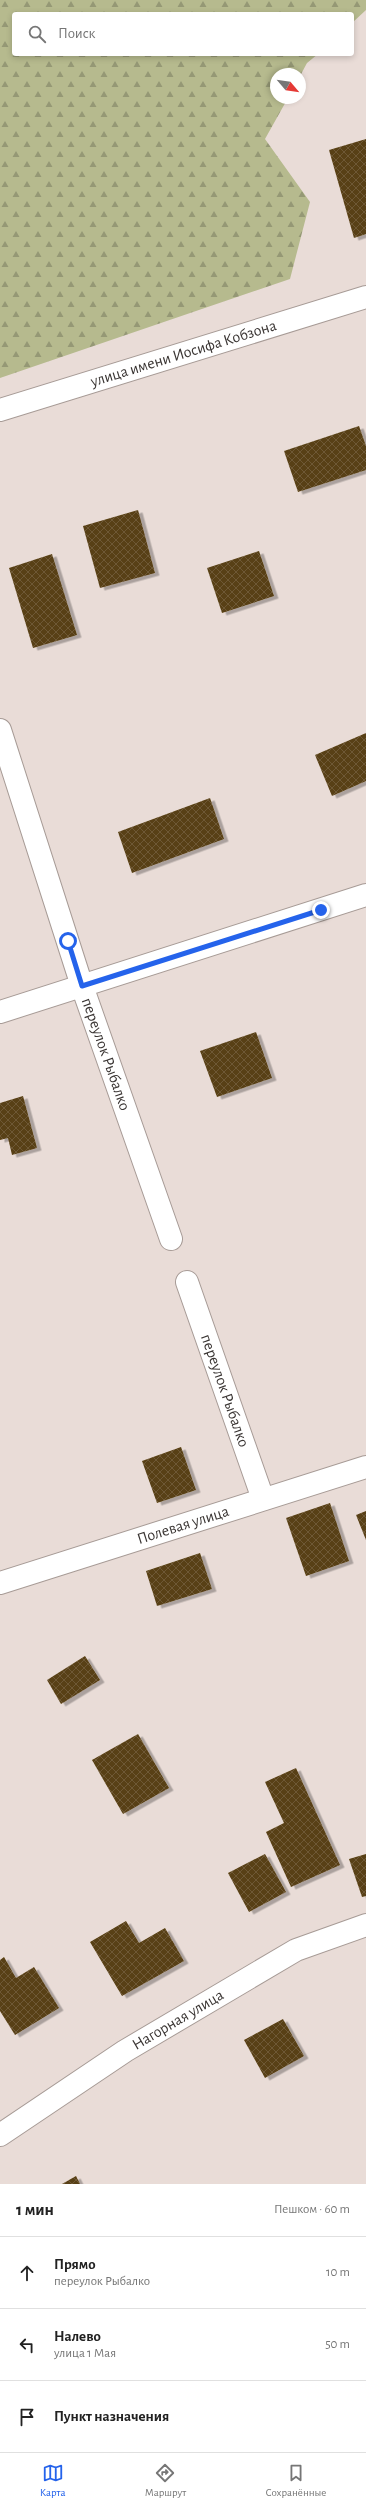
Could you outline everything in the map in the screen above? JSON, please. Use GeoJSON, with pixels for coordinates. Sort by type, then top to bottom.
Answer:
{"type":"FeatureCollection","features":[{"type":"Feature","properties":{"kind":"street","name":"улица имени Иосифа Кобзона"},"geometry":{"type":"LineString","coordinates":[[0,410],[366,297]]}},
{"type":"Feature","properties":{"kind":"street","name":"переулок Рыбалко"},"geometry":{"type":"LineString","coordinates":[[0,730],[82,986],[171,1239]]}},
{"type":"Feature","properties":{"kind":"street"},"geometry":{"type":"LineString","coordinates":[[0,1012],[366,895]]}},
{"type":"Feature","properties":{"kind":"street","name":"переулок Рыбалко"},"geometry":{"type":"LineString","coordinates":[[187,1282],[263,1499]]}},
{"type":"Feature","properties":{"kind":"street","name":"Полевая улица"},"geometry":{"type":"LineString","coordinates":[[0,1583],[366,1467]]}},
{"type":"Feature","properties":{"kind":"street","name":"Нагорная улица"},"geometry":{"type":"LineString","coordinates":[[0,2135],[125,2051],[296,1950],[366,1925]]}},
{"type":"Feature","properties":{"kind":"green space"},"geometry":{"type":"Polygon","coordinates":[[[0,0],[366,0],[366,10],[354,21],[354,12],[12,12],[12,56],[316,56],[307,63],[304,68],[270,68],[270,104],[285,104],[265,139],[310,202],[290,279],[0,378],[0,0]]]}},
{"type":"Feature","properties":{"kind":"building"},"geometry":{"type":"Polygon","coordinates":[[[366,139],[366,234],[354,238],[329,150],[366,139]]]}},
{"type":"Feature","properties":{"kind":"building"},"geometry":{"type":"Polygon","coordinates":[[[359,426],[366,446],[366,470],[298,492],[284,451],[359,426]]]}},
{"type":"Feature","properties":{"kind":"building"},"geometry":{"type":"Polygon","coordinates":[[[138,510],[155,573],[100,588],[83,526],[138,510]]]}},
{"type":"Feature","properties":{"kind":"building"},"geometry":{"type":"Polygon","coordinates":[[[259,551],[274,596],[222,613],[207,568],[259,551]]]}},
{"type":"Feature","properties":{"kind":"building"},"geometry":{"type":"Polygon","coordinates":[[[52,554],[77,635],[33,648],[9,568],[52,554]]]}},
{"type":"Feature","properties":{"kind":"building"},"geometry":{"type":"Polygon","coordinates":[[[366,733],[366,781],[332,796],[315,755],[366,733]]]}},
{"type":"Feature","properties":{"kind":"building"},"geometry":{"type":"Polygon","coordinates":[[[210,798],[224,839],[132,873],[118,832],[210,798]]]}},
{"type":"Feature","properties":{"kind":"building"},"geometry":{"type":"Polygon","coordinates":[[[256,1032],[272,1078],[217,1097],[200,1051],[256,1032]]]}},
{"type":"Feature","properties":{"kind":"building"},"geometry":{"type":"Polygon","coordinates":[[[23,1096],[37,1148],[12,1155],[8,1138],[0,1140],[0,1103],[23,1096]]]}},
{"type":"Feature","properties":{"kind":"building"},"geometry":{"type":"Polygon","coordinates":[[[181,1447],[196,1490],[157,1503],[142,1461],[181,1447]]]}},
{"type":"Feature","properties":{"kind":"building"},"geometry":{"type":"Polygon","coordinates":[[[330,1503],[349,1561],[306,1576],[286,1518],[330,1503]]]}},
{"type":"Feature","properties":{"kind":"building"},"geometry":{"type":"Polygon","coordinates":[[[366,1511],[366,1540],[356,1515],[366,1511]]]}},
{"type":"Feature","properties":{"kind":"building"},"geometry":{"type":"Polygon","coordinates":[[[200,1553],[212,1589],[157,1606],[146,1571],[200,1553]]]}},
{"type":"Feature","properties":{"kind":"building"},"geometry":{"type":"Polygon","coordinates":[[[85,1656],[100,1680],[61,1704],[47,1680],[85,1656]]]}},
{"type":"Feature","properties":{"kind":"building"},"geometry":{"type":"Polygon","coordinates":[[[138,1734],[169,1788],[123,1814],[92,1760],[138,1734]]]}},
{"type":"Feature","properties":{"kind":"building"},"geometry":{"type":"Polygon","coordinates":[[[296,1768],[340,1865],[291,1887],[266,1832],[284,1823],[265,1782],[296,1768]]]}},
{"type":"Feature","properties":{"kind":"building"},"geometry":{"type":"Polygon","coordinates":[[[265,1854],[286,1892],[249,1912],[228,1873],[265,1854]]]}},
{"type":"Feature","properties":{"kind":"building"},"geometry":{"type":"Polygon","coordinates":[[[366,1854],[366,1896],[362,1897],[349,1859],[366,1854]]]}},
{"type":"Feature","properties":{"kind":"building"},"geometry":{"type":"Polygon","coordinates":[[[126,1921],[139,1943],[165,1928],[184,1961],[122,1996],[90,1942],[126,1921]]]}},
{"type":"Feature","properties":{"kind":"building"},"geometry":{"type":"Polygon","coordinates":[[[4,1957],[16,1978],[34,1967],[59,2008],[15,2035],[0,2011],[0,1960],[4,1957]]]}},
{"type":"Feature","properties":{"kind":"building"},"geometry":{"type":"Polygon","coordinates":[[[283,2019],[304,2056],[265,2078],[244,2040],[283,2019]]]}},
{"type":"Feature","properties":{"kind":"building"},"geometry":{"type":"Polygon","coordinates":[[[76,2176],[80,2184],[62,2184],[76,2176]]]}},
{"type":"Feature","properties":{"kind":"route"},"geometry":{"type":"LineString","coordinates":[[68,941],[82,986],[321,910]]}}]}
